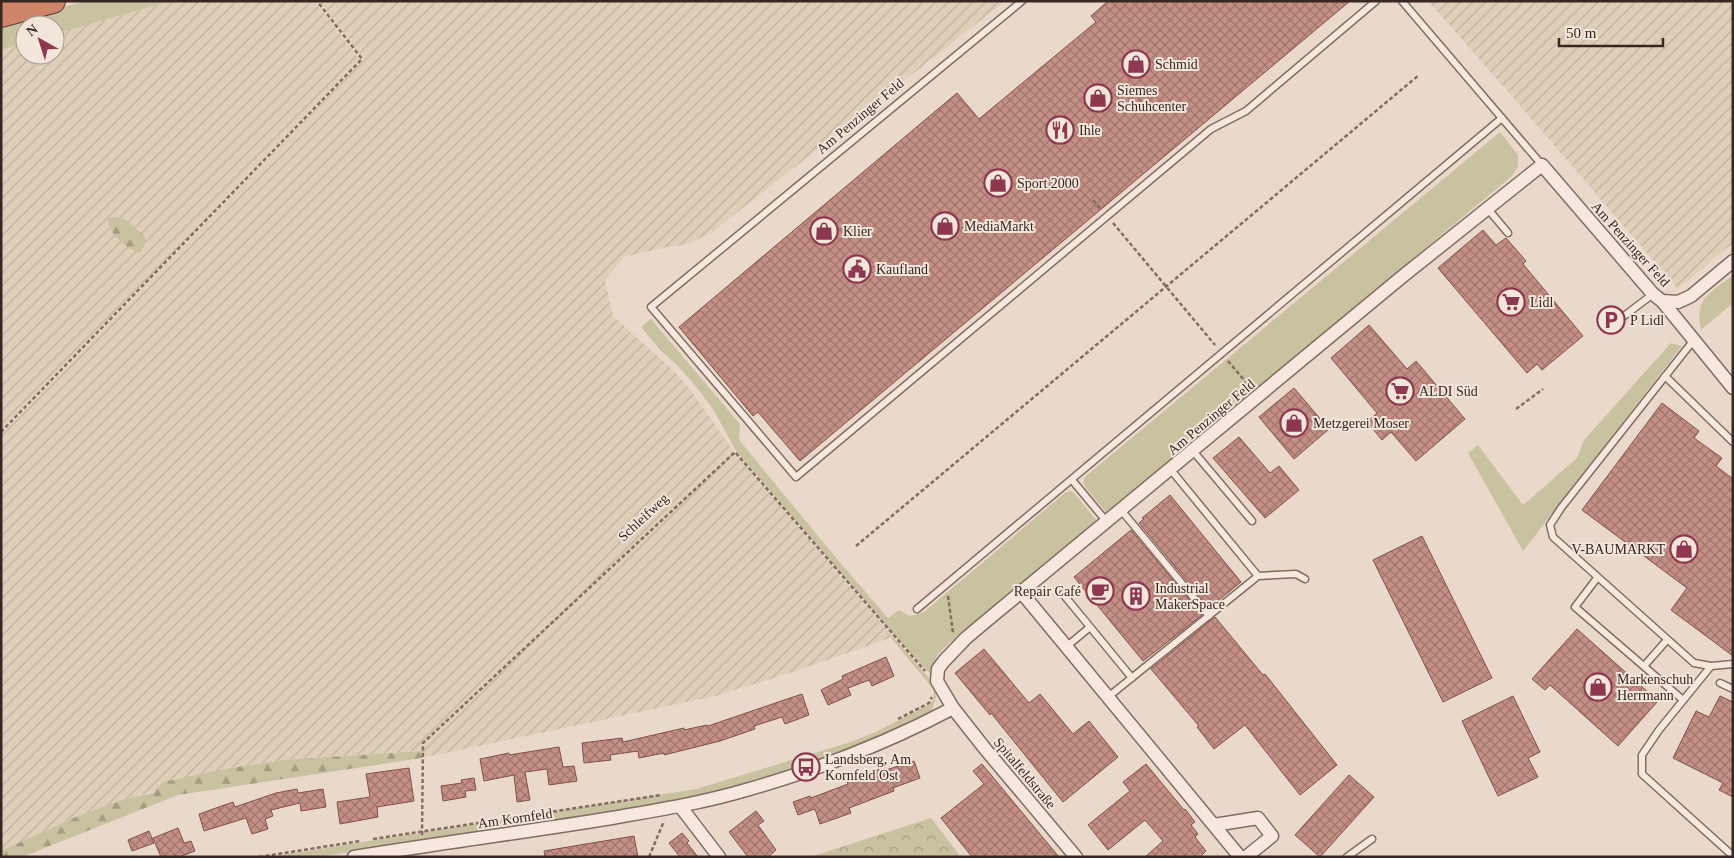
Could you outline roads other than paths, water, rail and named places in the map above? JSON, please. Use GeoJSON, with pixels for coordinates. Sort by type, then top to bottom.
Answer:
{"type":"FeatureCollection","features":[{"type":"Feature","properties":{"kind":"highway"},"geometry":{"type":"LineString","coordinates":[[1,15],[53,1]]}},
{"type":"Feature","properties":{"kind":"street","name":"Am Penzinger Feld"},"geometry":{"type":"LineString","coordinates":[[953,708],[934,680],[938,670],[966,638],[1258,396],[1542,165],[1657,298],[1678,302],[1691,296],[1733,262]]}},
{"type":"Feature","properties":{"kind":"street"},"geometry":{"type":"LineString","coordinates":[[1657,298],[1733,388]]}},
{"type":"Feature","properties":{"kind":"street"},"geometry":{"type":"LineString","coordinates":[[1022,593],[1240,857]]}},
{"type":"Feature","properties":{"kind":"street","name":"Am Kornfeld"},"geometry":{"type":"LineString","coordinates":[[354,857],[396,853],[422,847],[577,824],[675,807],[745,791],[866,749],[913,730],[953,708]]}},
{"type":"Feature","properties":{"kind":"street","name":"Spitalfeldstraße"},"geometry":{"type":"LineString","coordinates":[[953,708],[1076,857]]}},
{"type":"Feature","properties":{"kind":"street"},"geometry":{"type":"LineString","coordinates":[[675,807],[719,857]]}},
{"type":"Feature","properties":{"kind":"street"},"geometry":{"type":"LineString","coordinates":[[1214,825],[1258,818],[1272,836],[1246,857]]}},
{"type":"Feature","properties":{"kind":"lane","name":"Am Penzinger Feld"},"geometry":{"type":"LineString","coordinates":[[1022,1],[651,307],[796,477],[1211,129],[1246,111],[1376,1]]}},
{"type":"Feature","properties":{"kind":"lane","name":"Am Penzinger Feld"},"geometry":{"type":"LineString","coordinates":[[1402,1],[1542,165]]}},
{"type":"Feature","properties":{"kind":"lane"},"geometry":{"type":"LineString","coordinates":[[917,609],[1502,118]]}},
{"type":"Feature","properties":{"kind":"lane"},"geometry":{"type":"LineString","coordinates":[[1487,208],[1508,234]]}},
{"type":"Feature","properties":{"kind":"lane"},"geometry":{"type":"LineString","coordinates":[[1624,316],[1657,298]]}},
{"type":"Feature","properties":{"kind":"lane"},"geometry":{"type":"LineString","coordinates":[[1693,341],[1561,508],[1550,525],[1552,537],[1694,663],[1711,666],[1733,664]]}},
{"type":"Feature","properties":{"kind":"lane"},"geometry":{"type":"LineString","coordinates":[[1665,376],[1733,442]]}},
{"type":"Feature","properties":{"kind":"lane"},"geometry":{"type":"LineString","coordinates":[[1193,451],[1252,521]]}},
{"type":"Feature","properties":{"kind":"lane"},"geometry":{"type":"LineString","coordinates":[[1170,470],[1258,576]]}},
{"type":"Feature","properties":{"kind":"lane"},"geometry":{"type":"LineString","coordinates":[[1072,480],[1107,522]]}},
{"type":"Feature","properties":{"kind":"lane"},"geometry":{"type":"LineString","coordinates":[[1121,510],[1209,616]]}},
{"type":"Feature","properties":{"kind":"lane"},"geometry":{"type":"LineString","coordinates":[[1108,697],[1258,576],[1296,574],[1305,578]]}},
{"type":"Feature","properties":{"kind":"lane"},"geometry":{"type":"LineString","coordinates":[[1597,578],[1575,607],[1683,700]]}},
{"type":"Feature","properties":{"kind":"lane"},"geometry":{"type":"LineString","coordinates":[[1062,594],[1132,678]]}},
{"type":"Feature","properties":{"kind":"lane"},"geometry":{"type":"LineString","coordinates":[[1066,647],[1090,627]]}},
{"type":"Feature","properties":{"kind":"lane"},"geometry":{"type":"LineString","coordinates":[[1644,666],[1667,640]]}},
{"type":"Feature","properties":{"kind":"lane"},"geometry":{"type":"LineString","coordinates":[[1711,666],[1642,754],[1642,774],[1733,856]]}},
{"type":"Feature","properties":{"kind":"lane"},"geometry":{"type":"LineString","coordinates":[[1720,683],[1733,689]]}},
{"type":"Feature","properties":{"kind":"lane"},"geometry":{"type":"LineString","coordinates":[[1347,857],[1372,839]]}},
{"type":"Feature","properties":{"kind":"place","name":"Schmid"},"geometry":{"type":"Point","coordinates":[1136,64]}},
{"type":"Feature","properties":{"kind":"place","name":"Siemes Schuhcenter"},"geometry":{"type":"Point","coordinates":[1098,98]}},
{"type":"Feature","properties":{"kind":"place","name":"Ihle"},"geometry":{"type":"Point","coordinates":[1060,130]}},
{"type":"Feature","properties":{"kind":"place","name":"Sport 2000"},"geometry":{"type":"Point","coordinates":[998,183]}},
{"type":"Feature","properties":{"kind":"place","name":"MediaMarkt"},"geometry":{"type":"Point","coordinates":[945,226]}},
{"type":"Feature","properties":{"kind":"place","name":"Klier"},"geometry":{"type":"Point","coordinates":[824,231]}},
{"type":"Feature","properties":{"kind":"place","name":"Kaufland"},"geometry":{"type":"Point","coordinates":[857,269]}},
{"type":"Feature","properties":{"kind":"place","name":"Lidl"},"geometry":{"type":"Point","coordinates":[1511,302]}},
{"type":"Feature","properties":{"kind":"place","name":"P Lidl"},"geometry":{"type":"Point","coordinates":[1611,320]}},
{"type":"Feature","properties":{"kind":"place","name":"ALDI Süd"},"geometry":{"type":"Point","coordinates":[1400,391]}},
{"type":"Feature","properties":{"kind":"place","name":"Metzgerei Moser"},"geometry":{"type":"Point","coordinates":[1294,423]}},
{"type":"Feature","properties":{"kind":"place","name":"V-BAUMARKT"},"geometry":{"type":"Point","coordinates":[1684,549]}},
{"type":"Feature","properties":{"kind":"place","name":"Repair Café"},"geometry":{"type":"Point","coordinates":[1100,591]}},
{"type":"Feature","properties":{"kind":"place","name":"Industrial MakerSpace"},"geometry":{"type":"Point","coordinates":[1136,596]}},
{"type":"Feature","properties":{"kind":"place","name":"Markenschuh Herrmann"},"geometry":{"type":"Point","coordinates":[1598,687]}},
{"type":"Feature","properties":{"kind":"place","name":"Landsberg, Am Kornfeld Ost"},"geometry":{"type":"Point","coordinates":[806,767]}}]}
